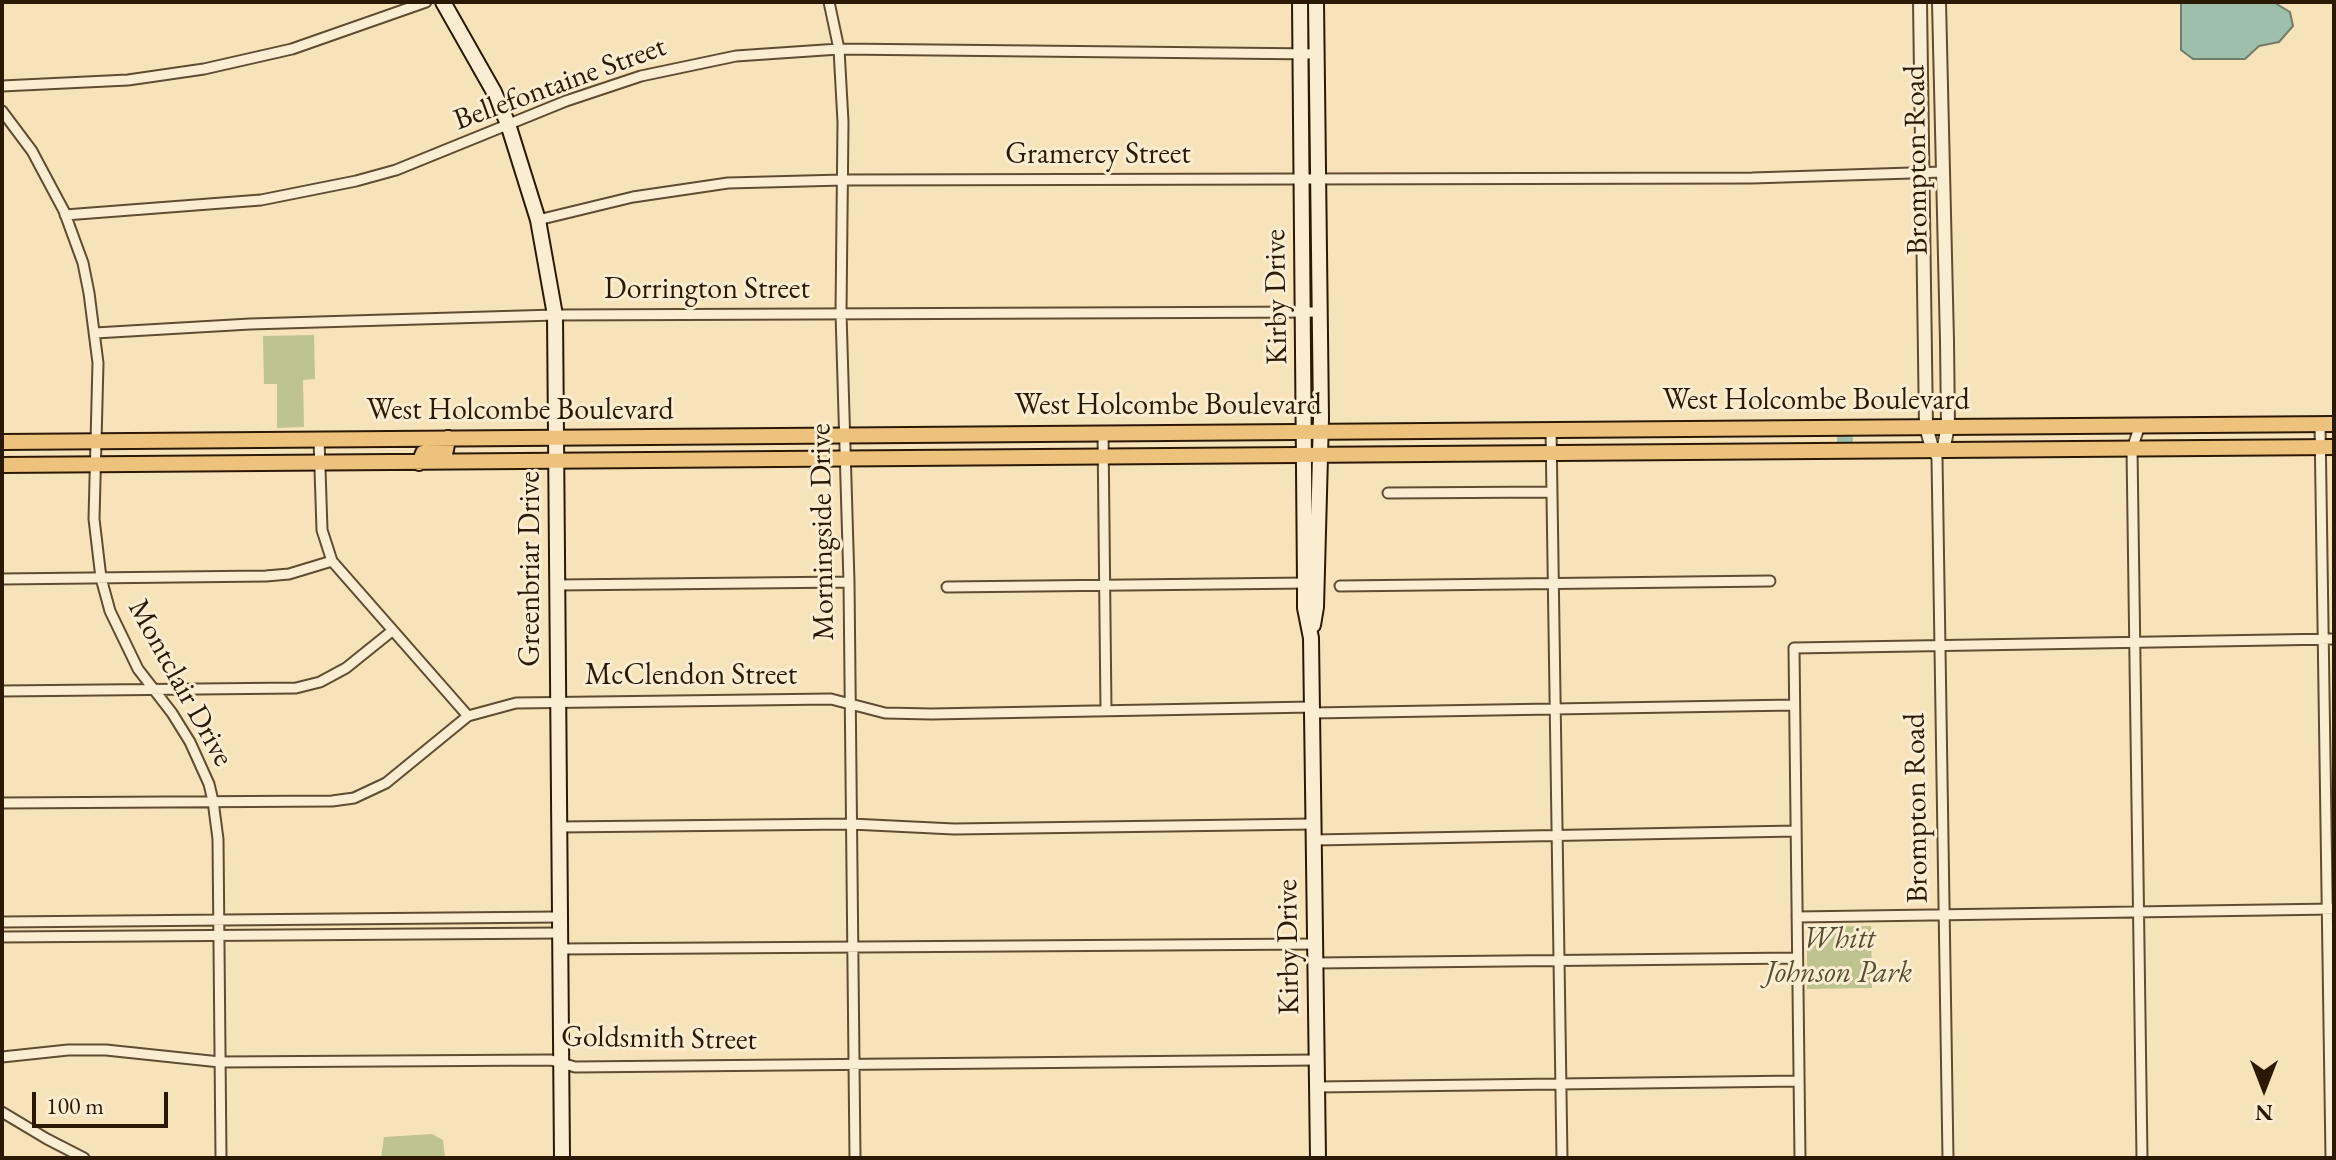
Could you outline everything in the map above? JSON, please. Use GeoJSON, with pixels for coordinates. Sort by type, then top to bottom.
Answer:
{"type":"FeatureCollection","features":[{"type":"Feature","properties":{"kind":"main road","name":"Greenbriar Drive"},"geometry":{"type":"LineString","coordinates":[[443,2],[494,92],[508,124],[538,220],[555,315],[562,1158]]}},
{"type":"Feature","properties":{"kind":"main road","name":"Kirby Drive"},"geometry":{"type":"LineString","coordinates":[[1300,2],[1303,312],[1312,432]]}},
{"type":"Feature","properties":{"kind":"main road","name":"Kirby Drive"},"geometry":{"type":"LineString","coordinates":[[1316,2],[1320,312],[1312,432],[1311,638],[1318,1158]]}},
{"type":"Feature","properties":{"kind":"main road","name":"West Holcombe Boulevard"},"geometry":{"type":"LineString","coordinates":[[2,442],[2327,424]]}},
{"type":"Feature","properties":{"kind":"main road"},"geometry":{"type":"LineString","coordinates":[[419,463],[423,453],[446,450],[448,438]]}},
{"type":"Feature","properties":{"kind":"main road","name":"West Holcombe Boulevard"},"geometry":{"type":"LineString","coordinates":[[2,465],[1938,453],[2327,447]]}},
{"type":"Feature","properties":{"kind":"street"},"geometry":{"type":"LineString","coordinates":[[2,86],[128,80],[204,69],[292,49],[426,2]]}},
{"type":"Feature","properties":{"kind":"street","name":"Morningside Drive"},"geometry":{"type":"LineString","coordinates":[[829,2],[839,49],[843,122],[841,313],[849,582],[855,1158]]}},
{"type":"Feature","properties":{"kind":"street","name":"Brompton Road"},"geometry":{"type":"LineString","coordinates":[[1920,2],[1926,427],[1938,453]]}},
{"type":"Feature","properties":{"kind":"street","name":"Brompton Road"},"geometry":{"type":"LineString","coordinates":[[1939,2],[1948,426],[1938,453],[1948,1158]]}},
{"type":"Feature","properties":{"kind":"street","name":"Bellefontaine Street"},"geometry":{"type":"LineString","coordinates":[[65,215],[235,203],[309,192],[396,170],[508,124],[641,76],[736,56],[839,49],[1317,54]]}},
{"type":"Feature","properties":{"kind":"street","name":"Montclair Drive"},"geometry":{"type":"LineString","coordinates":[[2,111],[32,151],[65,215],[83,263],[98,363],[94,519],[101,578],[119,633],[152,690],[172,713],[190,742],[209,784],[213,801],[218,831],[221,1158]]}},
{"type":"Feature","properties":{"kind":"street","name":"Gramercy Street"},"geometry":{"type":"LineString","coordinates":[[538,220],[633,197],[728,183],[1662,178],[1943,172]]}},
{"type":"Feature","properties":{"kind":"street"},"geometry":{"type":"LineString","coordinates":[[1923,277],[1946,278]]}},
{"type":"Feature","properties":{"kind":"street","name":"Dorrington Street"},"geometry":{"type":"LineString","coordinates":[[95,333],[259,324],[555,315],[1320,312]]}},
{"type":"Feature","properties":{"kind":"street"},"geometry":{"type":"LineString","coordinates":[[2327,424],[2331,1158]]}},
{"type":"Feature","properties":{"kind":"street"},"geometry":{"type":"LineString","coordinates":[[2140,425],[2132,449],[2142,1158]]}},
{"type":"Feature","properties":{"kind":"street"},"geometry":{"type":"LineString","coordinates":[[1551,429],[1562,1158]]}},
{"type":"Feature","properties":{"kind":"street"},"geometry":{"type":"LineString","coordinates":[[1103,432],[1106,711]]}},
{"type":"Feature","properties":{"kind":"street"},"geometry":{"type":"LineString","coordinates":[[319,439],[322,530],[332,561],[468,716]]}},
{"type":"Feature","properties":{"kind":"street"},"geometry":{"type":"LineString","coordinates":[[1388,493],[1551,492]]}},
{"type":"Feature","properties":{"kind":"street"},"geometry":{"type":"LineString","coordinates":[[2,579],[266,576],[299,571],[332,561]]}},
{"type":"Feature","properties":{"kind":"street"},"geometry":{"type":"LineString","coordinates":[[1340,586],[1770,581]]}},
{"type":"Feature","properties":{"kind":"street"},"geometry":{"type":"LineString","coordinates":[[557,585],[849,582]]}},
{"type":"Feature","properties":{"kind":"street"},"geometry":{"type":"LineString","coordinates":[[947,587],[1311,583]]}},
{"type":"Feature","properties":{"kind":"street"},"geometry":{"type":"LineString","coordinates":[[2,691],[296,688],[320,682],[346,668],[392,631]]}},
{"type":"Feature","properties":{"kind":"street"},"geometry":{"type":"LineString","coordinates":[[1800,1158],[1794,648],[2329,640]]}},
{"type":"Feature","properties":{"kind":"street","name":"McClendon Street"},"geometry":{"type":"LineString","coordinates":[[2,803],[332,801],[354,798],[386,783],[468,716],[503,705],[558,701],[831,699],[885,713],[904,714],[1794,705]]}},
{"type":"Feature","properties":{"kind":"street"},"geometry":{"type":"LineString","coordinates":[[558,827],[851,824],[954,829],[1557,835],[1796,831]]}},
{"type":"Feature","properties":{"kind":"street"},"geometry":{"type":"LineString","coordinates":[[1797,917],[2331,909]]}},
{"type":"Feature","properties":{"kind":"street"},"geometry":{"type":"LineString","coordinates":[[2,922],[219,920],[559,925]]}},
{"type":"Feature","properties":{"kind":"street"},"geometry":{"type":"LineString","coordinates":[[2,937],[219,935],[559,925]]}},
{"type":"Feature","properties":{"kind":"street"},"geometry":{"type":"LineString","coordinates":[[560,949],[1315,944]]}},
{"type":"Feature","properties":{"kind":"street"},"geometry":{"type":"LineString","coordinates":[[1315,963],[1797,958]]}},
{"type":"Feature","properties":{"kind":"street","name":"Goldsmith Street"},"geometry":{"type":"LineString","coordinates":[[2,1057],[68,1050],[106,1050],[220,1062],[551,1060],[575,1067],[1317,1060]]}},
{"type":"Feature","properties":{"kind":"street"},"geometry":{"type":"LineString","coordinates":[[1317,1087],[1799,1081]]}},
{"type":"Feature","properties":{"kind":"street"},"geometry":{"type":"LineString","coordinates":[[2,1112],[84,1158]]}},
{"type":"Feature","properties":{"kind":"green space"},"geometry":{"type":"Polygon","coordinates":[[[314,335],[315,379],[303,380],[304,427],[277,428],[277,384],[264,384],[263,336],[314,335]]]}},
{"type":"Feature","properties":{"kind":"green space","name":"Whitt Johnson Park"},"geometry":{"type":"Polygon","coordinates":[[[1871,926],[1872,988],[1807,989],[1807,927],[1871,926]]]}},
{"type":"Feature","properties":{"kind":"green space"},"geometry":{"type":"Polygon","coordinates":[[[432,1134],[443,1140],[445,1158],[381,1158],[384,1137],[432,1134]]]}},
{"type":"Feature","properties":{"kind":"shaded area"},"geometry":{"type":"Polygon","coordinates":[[[2181,2],[2275,3],[2290,12],[2293,26],[2279,42],[2259,46],[2245,59],[2193,59],[2181,50],[2181,2]]]}}]}
